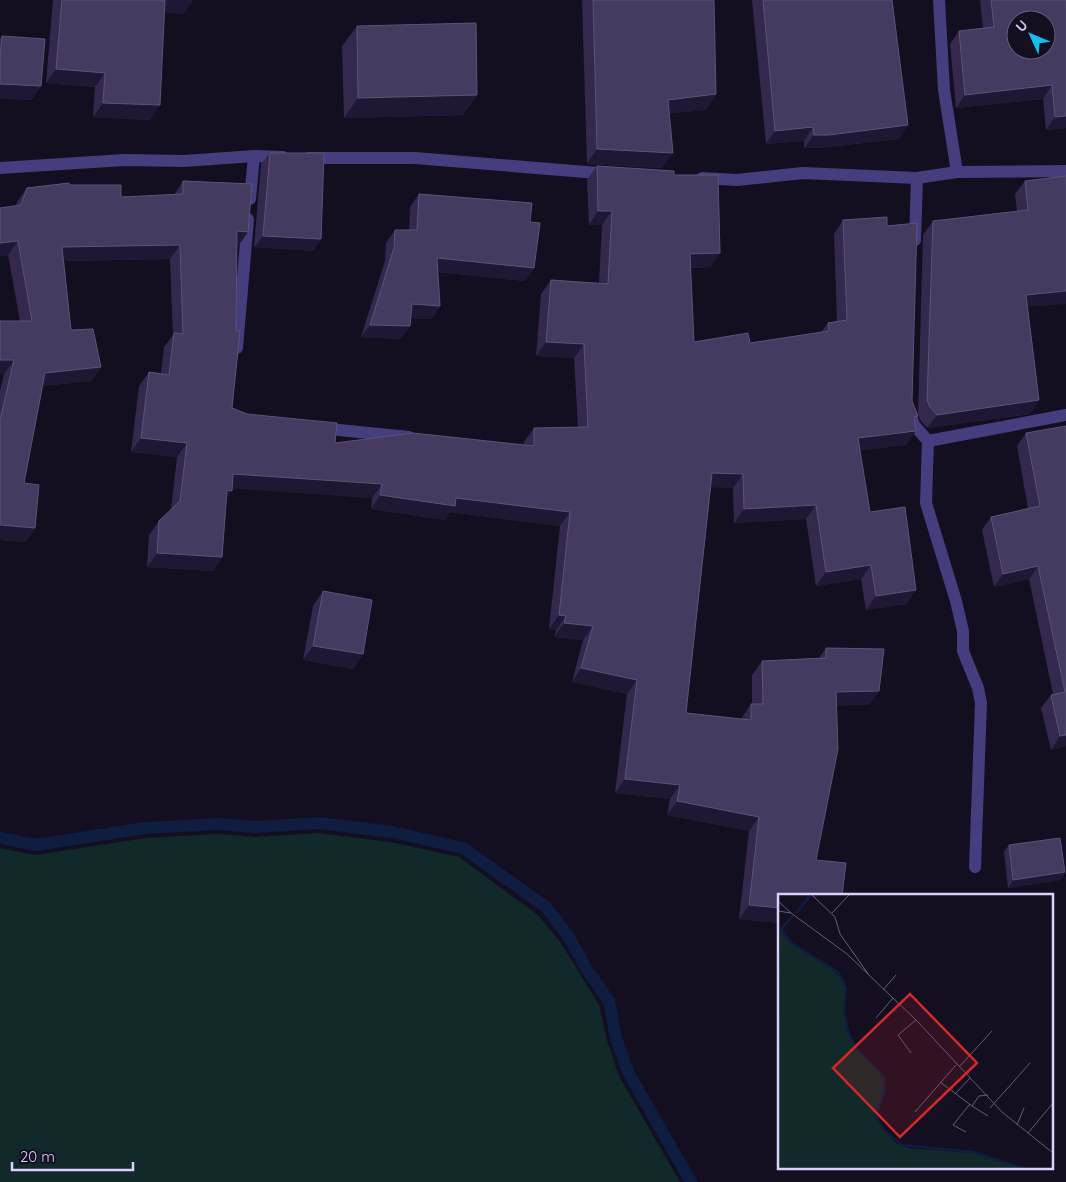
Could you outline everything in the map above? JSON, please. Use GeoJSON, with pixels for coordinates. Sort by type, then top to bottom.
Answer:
{"type":"FeatureCollection","features":[{"type":"Feature","properties":{"kind":"street"},"geometry":{"type":"LineString","coordinates":[[939,0],[944,90],[957,172]]}},
{"type":"Feature","properties":{"kind":"street"},"geometry":{"type":"LineString","coordinates":[[235,364],[254,156]]}},
{"type":"Feature","properties":{"kind":"street"},"geometry":{"type":"LineString","coordinates":[[0,168],[124,160],[184,161],[254,156],[415,158],[621,174]]}},
{"type":"Feature","properties":{"kind":"street"},"geometry":{"type":"LineString","coordinates":[[688,178],[737,180],[803,173],[917,178],[957,172],[1066,171]]}},
{"type":"Feature","properties":{"kind":"street"},"geometry":{"type":"LineString","coordinates":[[914,257],[917,178]]}},
{"type":"Feature","properties":{"kind":"street"},"geometry":{"type":"LineString","coordinates":[[909,395],[910,415],[914,425],[928,441],[926,503],[958,609],[963,631],[963,651],[978,688],[981,703],[975,867]]}},
{"type":"Feature","properties":{"kind":"street"},"geometry":{"type":"LineString","coordinates":[[928,441],[1066,415]]}},
{"type":"Feature","properties":{"kind":"street"},"geometry":{"type":"LineString","coordinates":[[305,427],[420,438]]}},
{"type":"Feature","properties":{"kind":"green space"},"geometry":{"type":"Polygon","coordinates":[[[318,833],[390,842],[459,857],[538,915],[561,943],[599,1005],[607,1040],[619,1076],[680,1182],[0,1182],[0,848],[35,855],[146,838],[218,834],[255,837],[318,833]]]}},
{"type":"Feature","properties":{"kind":"building"},"geometry":{"type":"Polygon","coordinates":[[[62,0],[165,0],[160,105],[103,103],[105,73],[56,69],[62,0]]]}},
{"type":"Feature","properties":{"kind":"building"},"geometry":{"type":"Polygon","coordinates":[[[593,0],[714,0],[716,94],[668,100],[673,153],[597,149],[593,0]]]}},
{"type":"Feature","properties":{"kind":"building"},"geometry":{"type":"Polygon","coordinates":[[[763,0],[892,0],[908,125],[829,135],[814,135],[813,127],[775,131],[763,0]]]}},
{"type":"Feature","properties":{"kind":"building"},"geometry":{"type":"Polygon","coordinates":[[[991,0],[1066,0],[1066,116],[1055,117],[1052,85],[965,95],[959,31],[994,27],[991,0]]]}},
{"type":"Feature","properties":{"kind":"building"},"geometry":{"type":"Polygon","coordinates":[[[476,23],[477,95],[358,98],[357,26],[476,23]]]}},
{"type":"Feature","properties":{"kind":"building"},"geometry":{"type":"Polygon","coordinates":[[[2,36],[45,39],[41,86],[0,84],[2,36]]]}},
{"type":"Feature","properties":{"kind":"building"},"geometry":{"type":"Polygon","coordinates":[[[270,153],[324,153],[321,239],[263,236],[270,153]]]}},
{"type":"Feature","properties":{"kind":"building"},"geometry":{"type":"Polygon","coordinates":[[[597,166],[674,171],[674,175],[718,175],[720,253],[690,254],[694,342],[748,333],[750,343],[829,331],[828,323],[847,320],[843,220],[887,217],[887,226],[917,223],[912,401],[918,416],[914,417],[916,431],[858,438],[870,512],[905,507],[916,590],[876,596],[871,565],[826,572],[816,505],[744,509],[743,474],[712,473],[686,713],[751,720],[751,704],[763,704],[762,661],[826,658],[826,648],[884,649],[879,691],[836,692],[838,749],[816,860],[846,863],[842,894],[778,894],[778,908],[749,905],[759,817],[677,801],[680,785],[625,779],[637,680],[581,668],[593,626],[564,623],[566,616],[559,615],[570,512],[456,498],[455,506],[380,495],[382,484],[233,474],[232,491],[227,490],[222,557],[157,553],[159,521],[180,501],[187,443],[141,438],[149,372],[169,375],[174,333],[183,334],[180,245],[62,247],[71,330],[93,329],[101,367],[45,373],[24,483],[39,485],[35,528],[0,525],[0,420],[14,360],[0,360],[0,321],[32,321],[18,241],[0,243],[0,208],[21,205],[27,188],[69,183],[70,185],[121,185],[121,197],[183,194],[183,181],[252,184],[248,232],[237,231],[236,331],[240,331],[232,408],[247,414],[337,423],[335,443],[413,433],[534,446],[534,428],[588,427],[584,344],[546,342],[551,280],[608,284],[612,211],[598,211],[597,166]]]}},
{"type":"Feature","properties":{"kind":"building"},"geometry":{"type":"Polygon","coordinates":[[[1066,176],[1066,291],[1026,295],[1039,400],[937,415],[927,400],[933,221],[1028,210],[1025,181],[1066,176]]]}},
{"type":"Feature","properties":{"kind":"building"},"geometry":{"type":"Polygon","coordinates":[[[419,194],[532,203],[530,222],[540,223],[534,268],[437,258],[440,306],[412,304],[410,326],[370,325],[394,248],[395,230],[417,230],[419,194]]]}},
{"type":"Feature","properties":{"kind":"building"},"geometry":{"type":"Polygon","coordinates":[[[1066,426],[1066,735],[1060,736],[1051,695],[1065,692],[1038,566],[1003,574],[991,517],[1040,506],[1026,433],[1066,426]]]}},
{"type":"Feature","properties":{"kind":"building"},"geometry":{"type":"Polygon","coordinates":[[[323,591],[372,600],[363,654],[313,646],[323,591]]]}},
{"type":"Feature","properties":{"kind":"building"},"geometry":{"type":"Polygon","coordinates":[[[1060,838],[1065,872],[1013,880],[1009,845],[1060,838]]]}},
{"type":"Feature","properties":{"kind":"waterway"},"geometry":{"type":"LineString","coordinates":[[0,838],[36,845],[145,828],[218,824],[255,827],[319,823],[392,832],[463,848],[546,907],[569,937],[587,970],[609,1001],[616,1038],[628,1072],[691,1182]]}}]}
